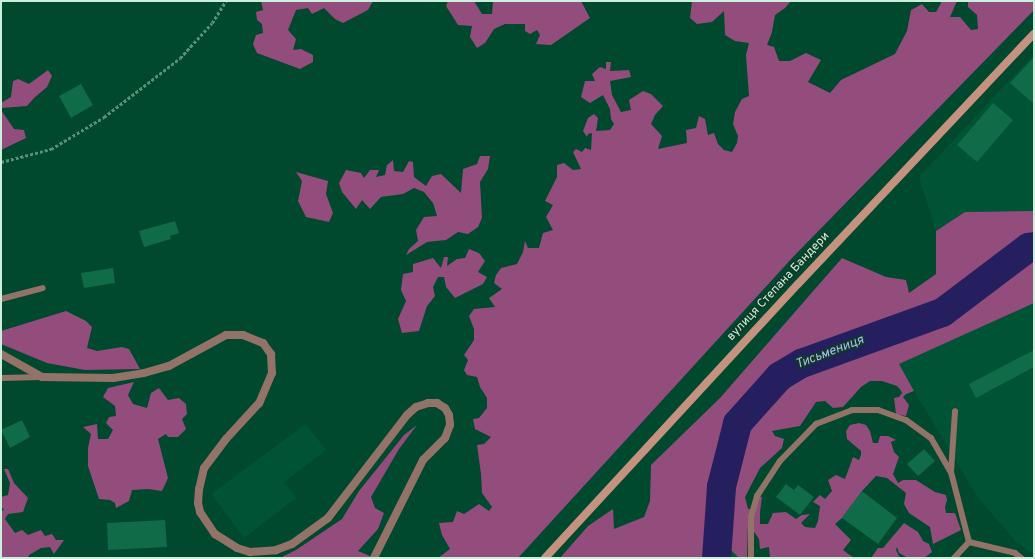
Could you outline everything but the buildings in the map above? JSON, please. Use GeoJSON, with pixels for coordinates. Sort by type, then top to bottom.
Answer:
{"type":"FeatureCollection","features":[{"type":"Feature","properties":{"kind":"main road","name":"вулиця Степана Бандери"},"geometry":{"type":"LineString","coordinates":[[545,558],[803,279],[1034,34]]}},
{"type":"Feature","properties":{"kind":"street"},"geometry":{"type":"LineString","coordinates":[[1,354],[42,377],[113,378],[144,373],[169,366],[226,335],[244,335],[263,343],[271,354],[272,372],[259,403],[226,439],[204,468],[199,489],[198,503],[200,512],[215,534],[237,548],[250,552],[276,550],[292,544],[328,518],[407,415],[416,408],[428,403],[437,403],[445,408],[449,416],[450,425],[445,438],[423,460],[374,558]]}},
{"type":"Feature","properties":{"kind":"lane"},"geometry":{"type":"LineString","coordinates":[[1,300],[42,288]]}},
{"type":"Feature","properties":{"kind":"lane"},"geometry":{"type":"LineString","coordinates":[[1,378],[42,377]]}},
{"type":"Feature","properties":{"kind":"lane"},"geometry":{"type":"LineString","coordinates":[[751,558],[751,517],[757,496],[780,461],[816,424],[852,410],[878,410],[906,420],[931,438],[951,472],[969,542]]}},
{"type":"Feature","properties":{"kind":"lane"},"geometry":{"type":"LineString","coordinates":[[951,472],[955,411]]}},
{"type":"Feature","properties":{"kind":"lane"},"geometry":{"type":"LineString","coordinates":[[954,558],[969,542]]}},
{"type":"Feature","properties":{"kind":"lane"},"geometry":{"type":"LineString","coordinates":[[969,542],[1015,553],[1021,558]]}},
{"type":"Feature","properties":{"kind":"path"},"geometry":{"type":"LineString","coordinates":[[1,162],[52,148],[104,117],[180,58],[212,23],[226,1]]}},
{"type":"Feature","properties":{"kind":"shaded area"},"geometry":{"type":"Polygon","coordinates":[[[261,1],[373,1],[368,10],[343,23],[335,19],[324,8],[312,14],[308,8],[296,10],[288,30],[296,39],[293,50],[301,49],[313,55],[313,62],[300,69],[257,53],[253,44],[256,35],[263,33],[262,24],[257,20],[256,12],[263,10],[261,1]]]}},
{"type":"Feature","properties":{"kind":"shaded area"},"geometry":{"type":"Polygon","coordinates":[[[448,1],[474,1],[482,14],[492,14],[493,1],[581,1],[590,18],[551,45],[536,44],[540,35],[537,30],[530,34],[525,31],[525,24],[505,24],[494,29],[485,43],[477,48],[470,37],[472,26],[458,25],[446,6],[448,1]]]}},
{"type":"Feature","properties":{"kind":"shaded area"},"geometry":{"type":"Polygon","coordinates":[[[692,1],[791,1],[785,8],[775,15],[772,32],[767,45],[774,47],[779,61],[790,61],[806,53],[821,60],[808,82],[830,93],[841,80],[895,54],[907,31],[911,10],[922,4],[929,12],[936,12],[942,1],[957,1],[950,17],[960,17],[971,30],[978,29],[977,15],[968,7],[968,1],[1034,1],[1034,10],[793,257],[518,558],[438,558],[450,549],[442,535],[439,523],[453,522],[457,511],[464,514],[479,504],[489,511],[492,507],[482,493],[477,445],[484,444],[491,437],[475,429],[473,419],[479,418],[487,408],[487,398],[480,387],[477,377],[467,375],[464,370],[468,360],[464,355],[474,340],[474,329],[469,316],[474,309],[495,307],[489,298],[502,289],[494,283],[496,275],[501,268],[517,264],[523,252],[525,241],[528,248],[539,248],[543,233],[553,230],[546,217],[553,205],[545,201],[557,177],[557,165],[564,163],[573,170],[581,169],[573,152],[576,149],[582,152],[585,148],[591,150],[592,133],[588,134],[587,137],[583,131],[588,118],[594,114],[598,118],[596,131],[610,130],[614,124],[611,119],[610,109],[603,95],[590,103],[581,97],[585,81],[595,81],[592,74],[600,67],[606,69],[606,62],[611,62],[610,71],[629,70],[631,77],[610,81],[612,95],[621,112],[631,110],[629,100],[643,91],[651,94],[663,106],[655,115],[651,124],[662,136],[658,149],[687,143],[686,130],[696,128],[699,116],[705,119],[708,135],[714,133],[718,144],[724,150],[732,152],[737,143],[738,136],[733,124],[735,112],[742,99],[749,96],[746,55],[749,43],[735,41],[725,35],[724,11],[712,22],[697,24],[690,18],[692,1]]]}},
{"type":"Feature","properties":{"kind":"shaded area"},"geometry":{"type":"Polygon","coordinates":[[[1034,54],[1034,211],[965,212],[936,231],[919,177],[1034,54]]]}},
{"type":"Feature","properties":{"kind":"shaded area"},"geometry":{"type":"Polygon","coordinates":[[[48,70],[52,76],[47,87],[27,106],[1,108],[1,103],[11,97],[13,81],[18,79],[29,84],[48,70]]]}},
{"type":"Feature","properties":{"kind":"shaded area"},"geometry":{"type":"Polygon","coordinates":[[[1,110],[14,129],[24,130],[26,138],[1,150],[1,110]]]}},
{"type":"Feature","properties":{"kind":"shaded area"},"geometry":{"type":"Polygon","coordinates":[[[480,156],[490,156],[488,169],[480,182],[482,218],[478,227],[468,234],[458,232],[446,240],[427,242],[406,255],[409,249],[418,241],[416,230],[424,217],[437,216],[433,203],[424,192],[414,188],[403,194],[381,197],[370,209],[362,200],[356,209],[342,192],[339,183],[346,170],[361,173],[364,178],[370,170],[379,170],[376,177],[385,175],[387,165],[393,160],[394,171],[403,172],[409,161],[413,162],[414,177],[426,186],[432,176],[441,174],[461,193],[463,169],[477,164],[480,156]]]}},
{"type":"Feature","properties":{"kind":"shaded area"},"geometry":{"type":"Polygon","coordinates":[[[296,172],[328,181],[326,194],[333,213],[329,222],[306,217],[298,201],[302,181],[296,172]]]}},
{"type":"Feature","properties":{"kind":"shaded area"},"geometry":{"type":"Polygon","coordinates":[[[1034,211],[1034,303],[899,364],[914,391],[903,397],[909,405],[906,416],[896,414],[894,398],[899,397],[902,393],[897,386],[882,381],[870,381],[861,387],[843,407],[833,408],[825,401],[816,402],[800,426],[772,431],[775,436],[784,439],[782,448],[760,468],[745,497],[748,509],[755,509],[759,496],[762,497],[760,524],[768,524],[773,513],[786,512],[796,519],[802,515],[810,514],[801,523],[805,527],[815,528],[818,521],[820,506],[813,502],[820,495],[825,499],[832,491],[828,480],[836,475],[845,479],[853,457],[859,460],[861,451],[847,439],[846,431],[850,425],[859,423],[866,425],[870,431],[873,443],[878,443],[880,436],[888,436],[896,440],[891,442],[894,452],[899,457],[893,474],[898,483],[903,480],[916,480],[935,492],[946,495],[946,513],[955,513],[961,530],[933,544],[930,527],[909,513],[904,504],[906,493],[887,478],[876,476],[862,491],[842,518],[835,524],[851,540],[843,550],[854,558],[770,558],[769,547],[760,549],[759,539],[748,523],[747,558],[739,558],[728,547],[726,558],[560,558],[588,526],[613,509],[614,529],[644,517],[650,501],[651,465],[720,398],[842,258],[886,277],[906,280],[909,293],[936,274],[936,231],[965,212],[1034,211]]]}},
{"type":"Feature","properties":{"kind":"shaded area"},"geometry":{"type":"Polygon","coordinates":[[[469,249],[479,253],[485,261],[478,272],[487,277],[483,284],[455,298],[446,287],[444,277],[438,277],[433,287],[435,296],[427,306],[419,331],[402,333],[398,319],[406,301],[401,290],[403,274],[413,272],[413,264],[433,258],[441,268],[444,257],[448,257],[447,266],[457,259],[465,258],[469,249]]]}},
{"type":"Feature","properties":{"kind":"shaded area"},"geometry":{"type":"Polygon","coordinates":[[[1034,303],[1034,555],[1016,542],[976,495],[898,364],[1034,303]]]}},
{"type":"Feature","properties":{"kind":"shaded area"},"geometry":{"type":"Polygon","coordinates":[[[66,311],[86,321],[92,327],[87,348],[97,351],[122,347],[129,349],[140,369],[85,370],[47,363],[1,344],[1,331],[66,311]]]}},
{"type":"Feature","properties":{"kind":"shaded area"},"geometry":{"type":"Polygon","coordinates":[[[134,382],[128,395],[133,404],[147,408],[151,393],[159,388],[168,400],[179,398],[186,404],[187,414],[182,419],[186,429],[178,437],[168,437],[166,434],[158,439],[168,478],[162,491],[148,489],[132,490],[129,501],[116,508],[115,503],[110,500],[99,499],[88,466],[88,448],[91,434],[83,427],[97,424],[98,439],[108,439],[113,430],[106,423],[109,417],[116,416],[115,406],[103,397],[108,388],[134,382]]]}},
{"type":"Feature","properties":{"kind":"shaded area"},"geometry":{"type":"Polygon","coordinates":[[[306,424],[326,450],[284,482],[296,498],[244,538],[211,494],[306,424]]]}},
{"type":"Feature","properties":{"kind":"shaded area"},"geometry":{"type":"Polygon","coordinates":[[[417,425],[399,449],[371,497],[375,508],[384,513],[378,529],[358,551],[370,556],[369,558],[280,558],[296,550],[342,519],[359,491],[404,435],[417,425]]]}},
{"type":"Feature","properties":{"kind":"shaded area"},"geometry":{"type":"Polygon","coordinates":[[[4,469],[8,469],[14,483],[28,498],[23,512],[8,514],[5,519],[15,533],[22,530],[28,535],[41,530],[45,536],[52,534],[56,540],[64,540],[54,554],[50,547],[41,548],[29,555],[28,558],[1,558],[1,511],[4,510],[1,506],[1,497],[8,495],[10,483],[4,469]]]}},
{"type":"Feature","properties":{"kind":"shaded area"},"geometry":{"type":"Polygon","coordinates":[[[904,523],[918,532],[923,541],[929,544],[932,552],[924,558],[908,558],[899,553],[897,547],[896,550],[900,558],[871,558],[878,548],[883,548],[904,523]]]}},
{"type":"Feature","properties":{"kind":"shaded area"},"geometry":{"type":"Polygon","coordinates":[[[728,547],[739,558],[726,558],[728,547]]]}},
{"type":"Feature","properties":{"kind":"waterway","name":"Тисьмениця"},"geometry":{"type":"LineString","coordinates":[[716,558],[721,486],[737,423],[779,376],[801,363],[942,312],[1028,247],[1034,246]]}}]}
